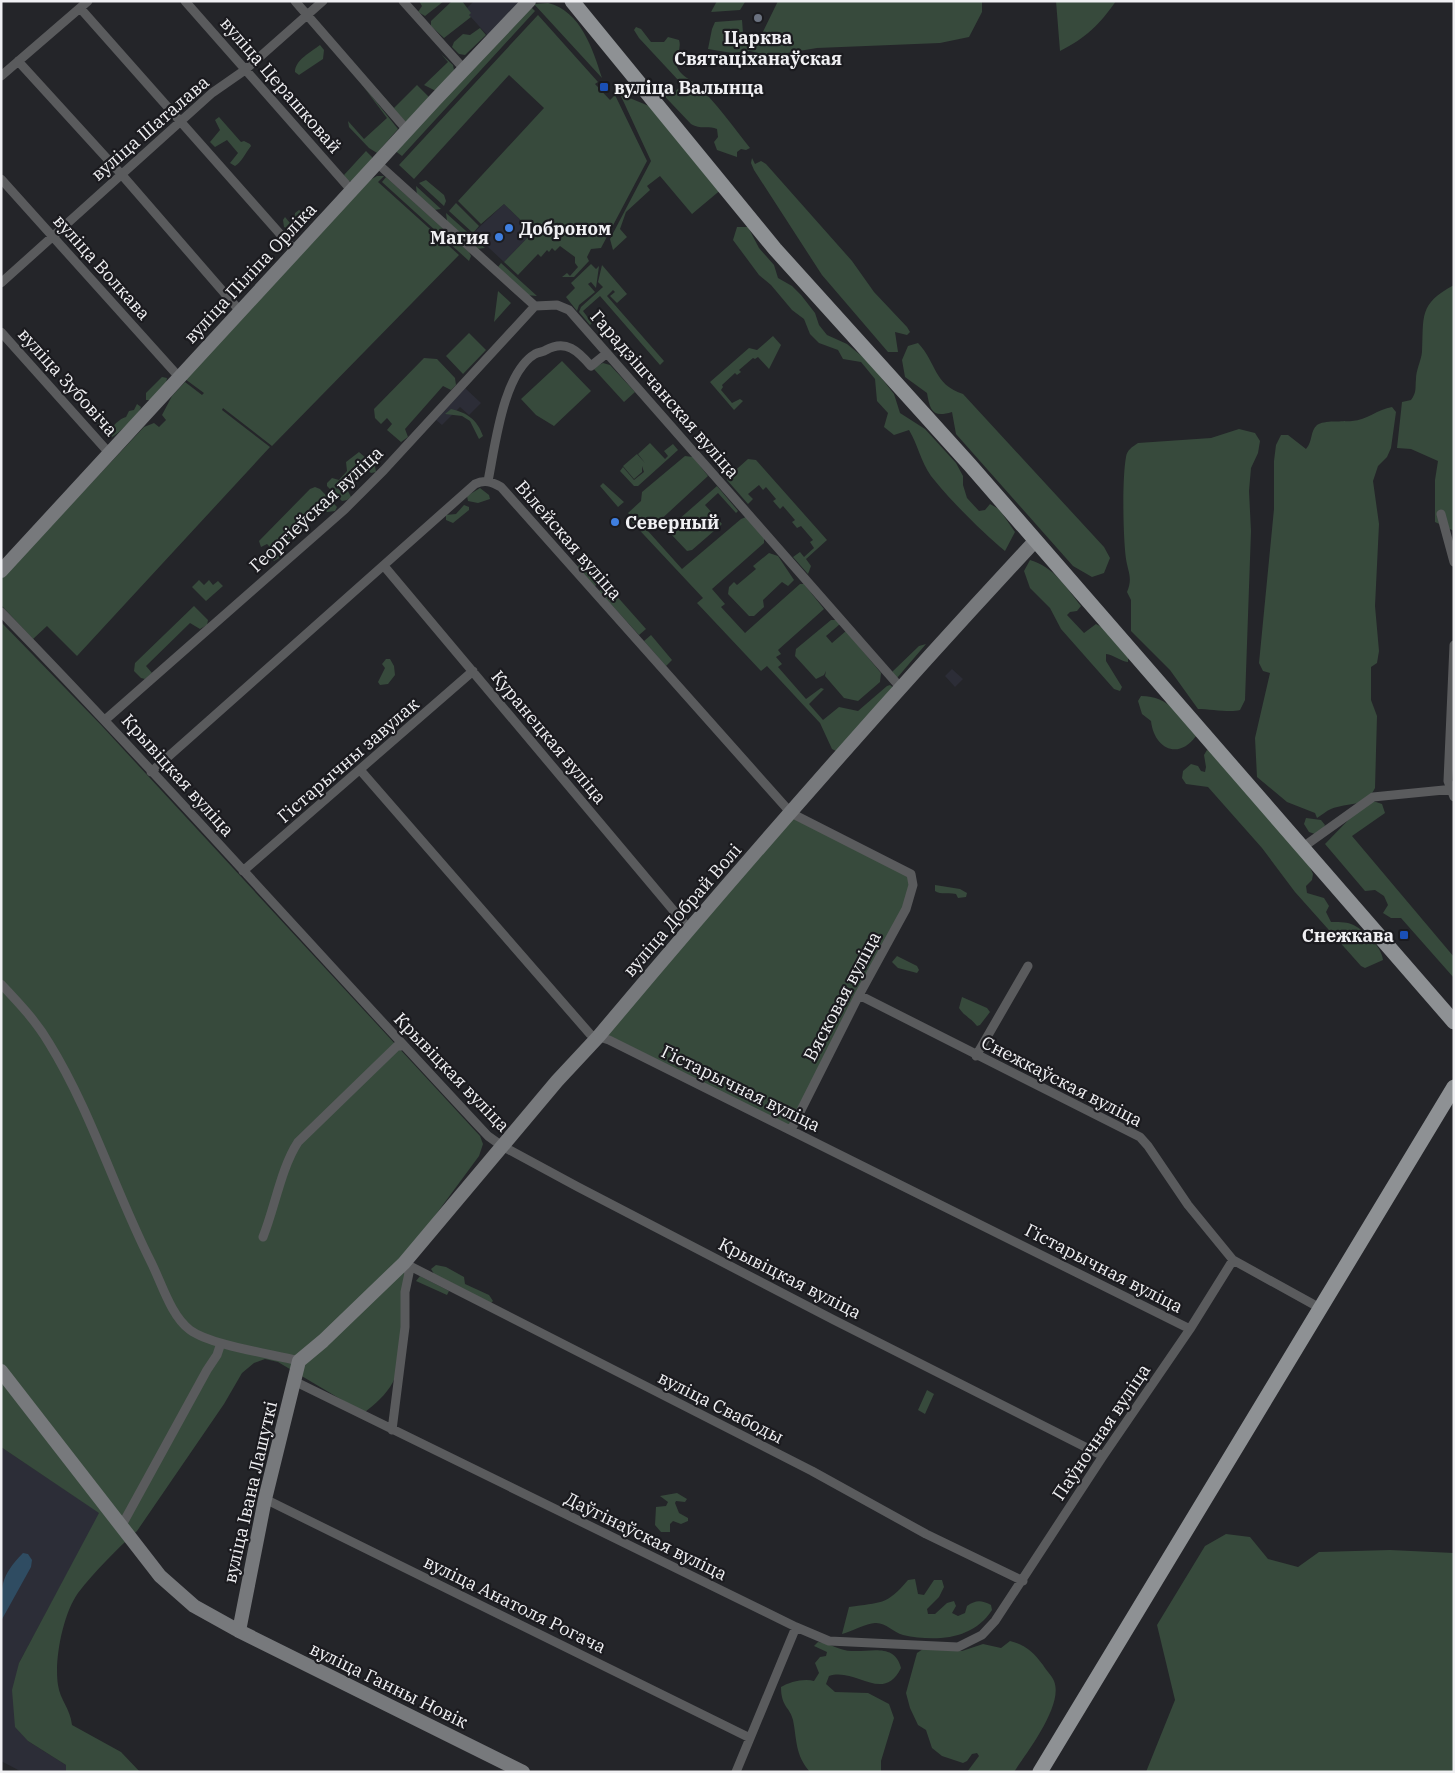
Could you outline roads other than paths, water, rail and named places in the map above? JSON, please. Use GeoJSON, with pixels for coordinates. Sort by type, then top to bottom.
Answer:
{"type":"FeatureCollection","features":[{"type":"Feature","properties":{"kind":"main road"},"geometry":{"type":"LineString","coordinates":[[571,2],[775,249],[970,465],[1454,1022]]}},
{"type":"Feature","properties":{"kind":"main road"},"geometry":{"type":"LineString","coordinates":[[1040,1772],[1454,1088]]}},
{"type":"Feature","properties":{"kind":"street"},"geometry":{"type":"LineString","coordinates":[[1,76],[88,1]]}},
{"type":"Feature","properties":{"kind":"street","name":"вуліца Церашковай"},"geometry":{"type":"LineString","coordinates":[[185,1],[352,190]]}},
{"type":"Feature","properties":{"kind":"street"},"geometry":{"type":"LineString","coordinates":[[294,1],[407,130]]}},
{"type":"Feature","properties":{"kind":"street","name":"вуліца Шаталава"},"geometry":{"type":"LineString","coordinates":[[1,283],[51,236],[212,94],[245,70],[323,1]]}},
{"type":"Feature","properties":{"kind":"street"},"geometry":{"type":"LineString","coordinates":[[403,1],[464,69]]}},
{"type":"Feature","properties":{"kind":"street","name":"вуліца Піліпа Орліка"},"geometry":{"type":"LineString","coordinates":[[1,571],[407,130],[529,1]]}},
{"type":"Feature","properties":{"kind":"street"},"geometry":{"type":"LineString","coordinates":[[80,8],[296,252]]}},
{"type":"Feature","properties":{"kind":"street"},"geometry":{"type":"LineString","coordinates":[[18,61],[122,175],[240,311]]}},
{"type":"Feature","properties":{"kind":"street"},"geometry":{"type":"LineString","coordinates":[[377,163],[535,306]]}},
{"type":"Feature","properties":{"kind":"street","name":"вуліца Волкава"},"geometry":{"type":"LineString","coordinates":[[1,179],[180,377]]}},
{"type":"Feature","properties":{"kind":"street","name":"Гарадзішчанская вуліца"},"geometry":{"type":"LineString","coordinates":[[535,306],[558,305],[565,307],[745,508],[900,687]]}},
{"type":"Feature","properties":{"kind":"street","name":"Георгіеўская вуліца"},"geometry":{"type":"LineString","coordinates":[[105,720],[345,509],[384,470],[535,306]]}},
{"type":"Feature","properties":{"kind":"street","name":"вуліца Зубовіча"},"geometry":{"type":"LineString","coordinates":[[1,332],[110,454]]}},
{"type":"Feature","properties":{"kind":"street"},"geometry":{"type":"LineString","coordinates":[[488,481],[503,406],[518,374],[535,354],[552,346],[563,346],[580,353],[591,366],[606,354]]}},
{"type":"Feature","properties":{"kind":"street","name":"Вілейская вуліца"},"geometry":{"type":"LineString","coordinates":[[151,772],[475,484],[488,481],[501,487],[791,813],[910,874]]}},
{"type":"Feature","properties":{"kind":"street"},"geometry":{"type":"LineString","coordinates":[[1442,514],[1454,562]]}},
{"type":"Feature","properties":{"kind":"street","name":"вуліца Добрай Волі"},"geometry":{"type":"LineString","coordinates":[[299,1361],[323,1341],[404,1262],[689,929],[900,687],[1035,541]]}},
{"type":"Feature","properties":{"kind":"street","name":"Куранецкая вуліца"},"geometry":{"type":"LineString","coordinates":[[384,566],[689,929]]}},
{"type":"Feature","properties":{"kind":"street","name":"Крывіцкая вуліца"},"geometry":{"type":"LineString","coordinates":[[1,612],[105,720],[402,1046],[488,1136],[502,1146],[834,1320],[1103,1456]]}},
{"type":"Feature","properties":{"kind":"street"},"geometry":{"type":"LineString","coordinates":[[1303,847],[1373,797],[1452,791],[1449,749],[1454,645]]}},
{"type":"Feature","properties":{"kind":"street","name":"Гістарычны завулак"},"geometry":{"type":"LineString","coordinates":[[243,871],[361,771],[473,671]]}},
{"type":"Feature","properties":{"kind":"street","name":"Гістарычная вуліца"},"geometry":{"type":"LineString","coordinates":[[361,771],[590,1034],[791,1130],[1190,1329]]}},
{"type":"Feature","properties":{"kind":"street","name":"Вясковая вуліца"},"geometry":{"type":"LineString","coordinates":[[791,1130],[859,995],[906,910],[913,885],[910,874]]}},
{"type":"Feature","properties":{"kind":"street"},"geometry":{"type":"LineString","coordinates":[[976,1056],[1028,966]]}},
{"type":"Feature","properties":{"kind":"street"},"geometry":{"type":"LineString","coordinates":[[1,984],[28,1012],[49,1043],[75,1093],[143,1246],[181,1323],[193,1332],[221,1344],[299,1361]]}},
{"type":"Feature","properties":{"kind":"street","name":"Снежкаўская вуліца"},"geometry":{"type":"LineString","coordinates":[[859,995],[976,1056],[1140,1137],[1188,1205],[1233,1260]]}},
{"type":"Feature","properties":{"kind":"street"},"geometry":{"type":"LineString","coordinates":[[263,1237],[273,1212],[288,1160],[298,1142],[396,1046],[402,1046]]}},
{"type":"Feature","properties":{"kind":"street"},"geometry":{"type":"LineString","coordinates":[[1233,1260],[1320,1308]]}},
{"type":"Feature","properties":{"kind":"street","name":"Паўночная вуліца"},"geometry":{"type":"LineString","coordinates":[[995,1621],[1103,1456],[1190,1329],[1233,1260]]}},
{"type":"Feature","properties":{"kind":"street"},"geometry":{"type":"LineString","coordinates":[[392,1430],[405,1327],[404,1292],[409,1273],[404,1262]]}},
{"type":"Feature","properties":{"kind":"street","name":"вуліца Свабоды"},"geometry":{"type":"LineString","coordinates":[[404,1262],[812,1471],[926,1534],[1022,1581]]}},
{"type":"Feature","properties":{"kind":"street"},"geometry":{"type":"LineString","coordinates":[[122,1525],[217,1355],[221,1344]]}},
{"type":"Feature","properties":{"kind":"street","name":"вуліца Івана Лашуткі"},"geometry":{"type":"LineString","coordinates":[[239,1631],[265,1500],[299,1361]]}},
{"type":"Feature","properties":{"kind":"street","name":"вуліца Ганны Новік"},"geometry":{"type":"LineString","coordinates":[[1,1371],[160,1576],[194,1606],[239,1631],[522,1772]]}},
{"type":"Feature","properties":{"kind":"street","name":"Даўгінаўская вуліца"},"geometry":{"type":"LineString","coordinates":[[294,1380],[796,1628],[829,1641],[958,1647],[982,1635],[995,1621]]}},
{"type":"Feature","properties":{"kind":"street","name":"вуліца Анатоля Рогача"},"geometry":{"type":"LineString","coordinates":[[265,1500],[750,1738]]}},
{"type":"Feature","properties":{"kind":"street"},"geometry":{"type":"LineString","coordinates":[[736,1772],[796,1628]]}},
{"type":"Feature","properties":{"kind":"water"},"geometry":{"type":"Polygon","coordinates":[[[23,1553],[28,1554],[32,1560],[31,1567],[1,1621],[3,1582],[15,1561],[23,1553]]]}},
{"type":"Feature","properties":{"kind":"place","name":"Царква Святаціханаўская"},"geometry":{"type":"Point","coordinates":[758,18]}},
{"type":"Feature","properties":{"kind":"place","name":"вуліца Валынца"},"geometry":{"type":"Point","coordinates":[604,87]}},
{"type":"Feature","properties":{"kind":"place","name":"Доброном"},"geometry":{"type":"Point","coordinates":[509,228]}},
{"type":"Feature","properties":{"kind":"place","name":"Магия"},"geometry":{"type":"Point","coordinates":[499,237]}},
{"type":"Feature","properties":{"kind":"place","name":"Северный"},"geometry":{"type":"Point","coordinates":[615,522]}},
{"type":"Feature","properties":{"kind":"place","name":"Снежкава"},"geometry":{"type":"Point","coordinates":[1404,935]}}]}
